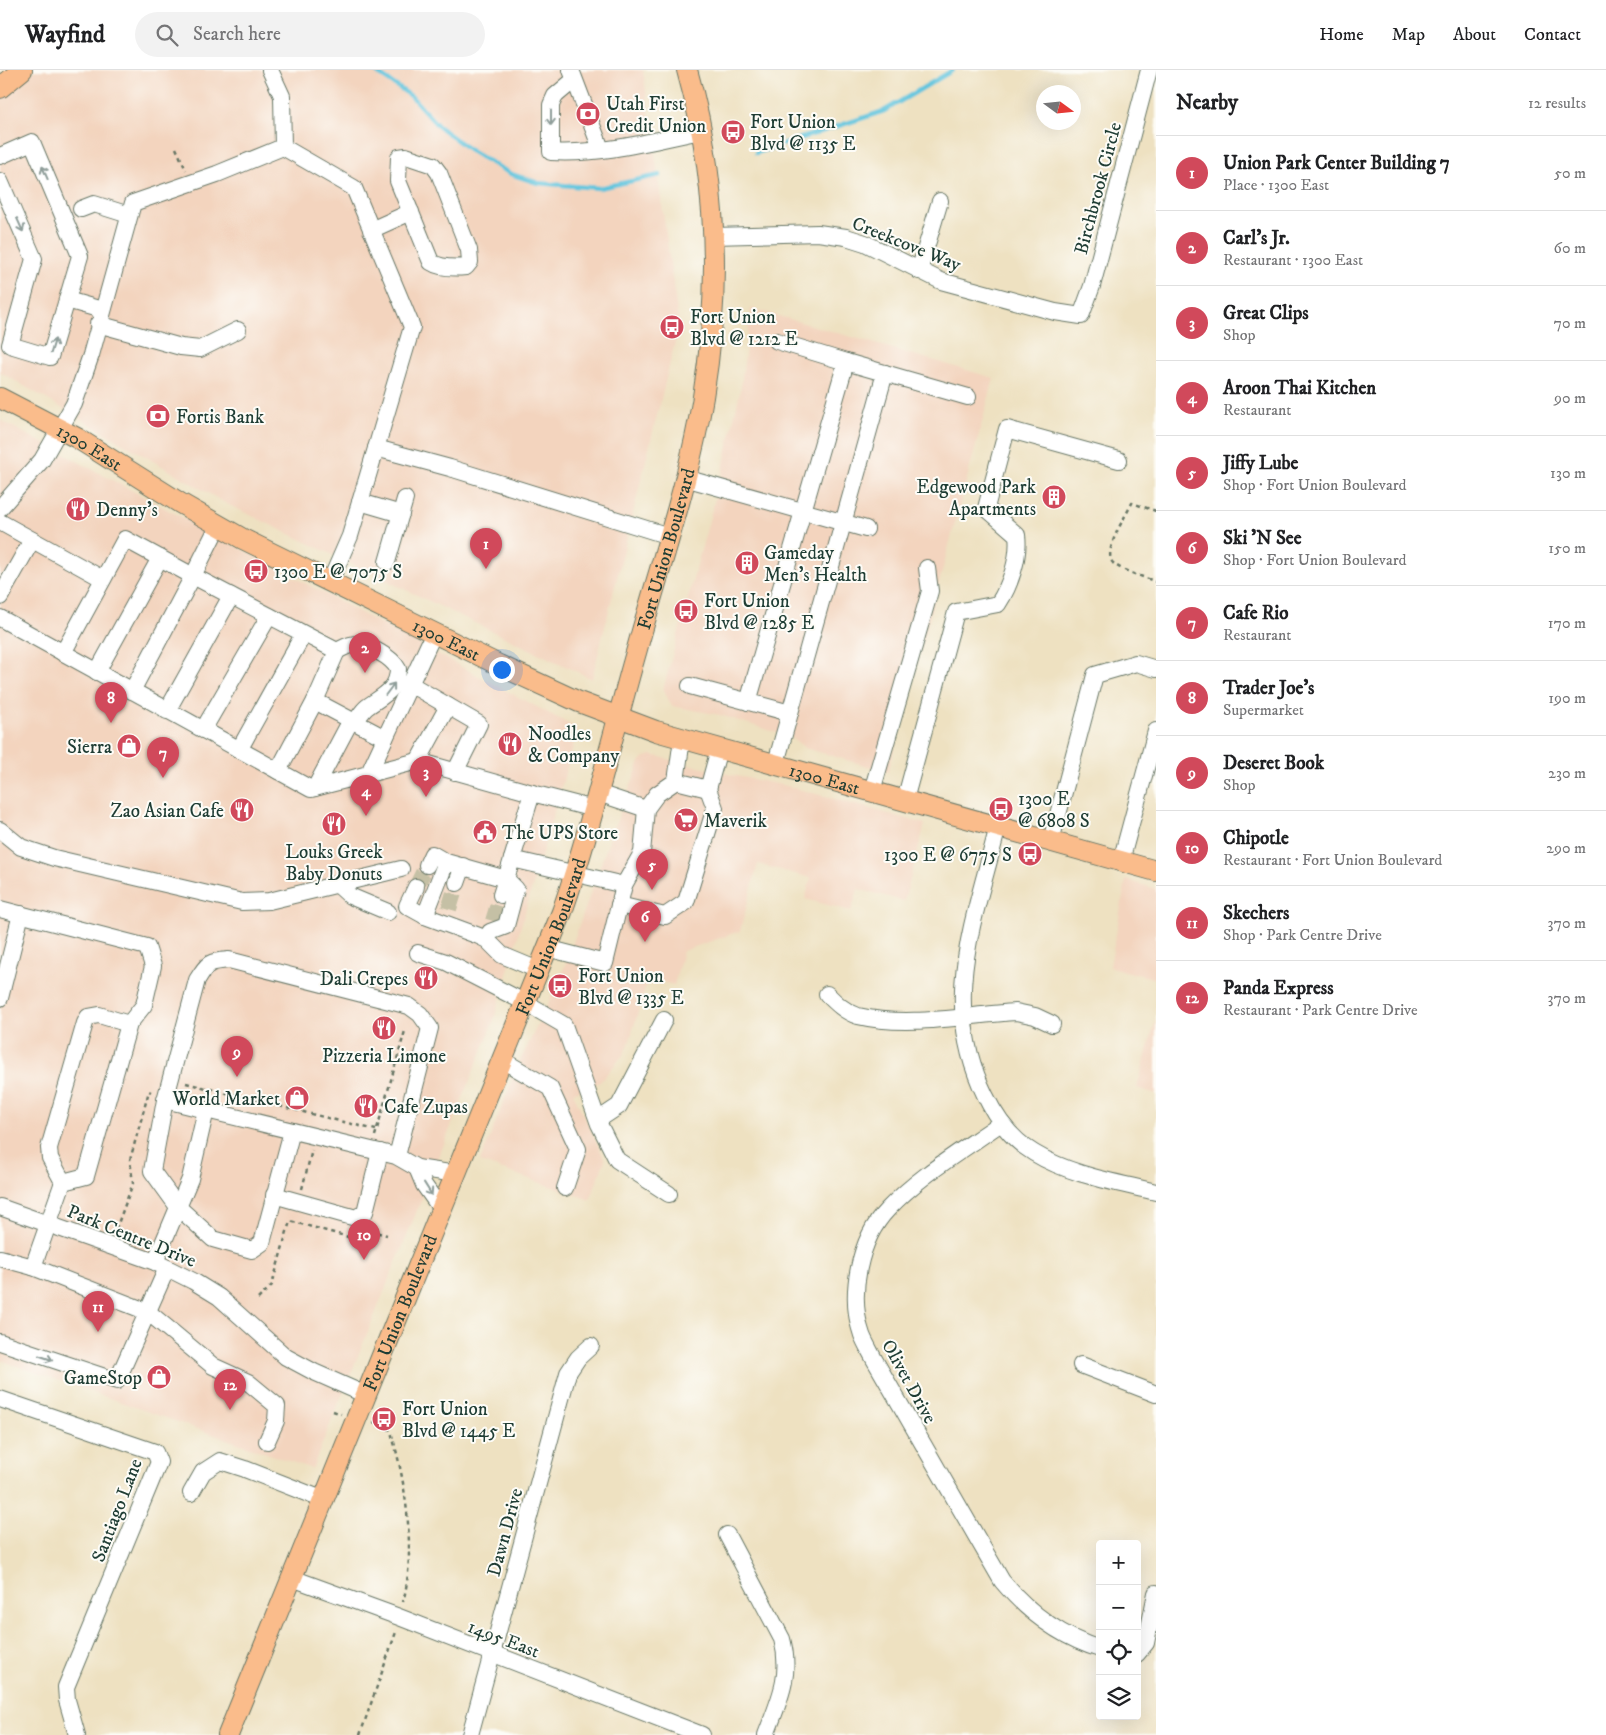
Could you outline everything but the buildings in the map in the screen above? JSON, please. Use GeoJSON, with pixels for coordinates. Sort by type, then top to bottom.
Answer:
{"type":"FeatureCollection","features":[{"type":"Feature","properties":{"kind":"main road"},"geometry":{"type":"LineString","coordinates":[[0,88],[22,70]]}},
{"type":"Feature","properties":{"kind":"main road","name":"Fort Union Boulevard"},"geometry":{"type":"LineString","coordinates":[[228,1735],[548,948],[575,874],[596,801],[685,478],[703,399],[710,356],[714,312],[714,236],[701,131],[687,70]]}},
{"type":"Feature","properties":{"kind":"main road","name":"1300 East"},"geometry":{"type":"LineString","coordinates":[[0,398],[61,429],[218,526],[434,634],[579,702],[618,717],[719,749],[776,763],[1156,871]]}},
{"type":"Feature","properties":{"kind":"street"},"geometry":{"type":"LineString","coordinates":[[270,70],[282,96],[282,147]]}},
{"type":"Feature","properties":{"kind":"street","name":"Birchbrook Circle"},"geometry":{"type":"LineString","coordinates":[[1081,316],[1092,286],[1149,70]]}},
{"type":"Feature","properties":{"kind":"street"},"geometry":{"type":"LineString","coordinates":[[600,149],[573,75],[555,96],[551,105],[551,152],[568,153],[600,149],[701,131]]}},
{"type":"Feature","properties":{"kind":"street"},"geometry":{"type":"LineString","coordinates":[[0,156],[32,142],[80,256],[50,357],[10,346],[34,259],[0,181]]}},
{"type":"Feature","properties":{"kind":"street"},"geometry":{"type":"LineString","coordinates":[[0,508],[42,460],[61,429],[77,396],[91,355],[128,215],[133,203],[282,147]]}},
{"type":"Feature","properties":{"kind":"street"},"geometry":{"type":"LineString","coordinates":[[282,147],[354,188],[412,327],[350,536],[330,582]]}},
{"type":"Feature","properties":{"kind":"street"},"geometry":{"type":"LineString","coordinates":[[399,156],[423,160],[433,165],[439,173],[469,250],[470,262],[466,267],[456,268],[436,265],[431,262],[411,212],[398,181],[399,156]]}},
{"type":"Feature","properties":{"kind":"street"},"geometry":{"type":"LineString","coordinates":[[919,271],[940,201]]}},
{"type":"Feature","properties":{"kind":"street"},"geometry":{"type":"LineString","coordinates":[[82,209],[94,204],[128,215]]}},
{"type":"Feature","properties":{"kind":"street"},"geometry":{"type":"LineString","coordinates":[[371,230],[411,212]]}},
{"type":"Feature","properties":{"kind":"street","name":"Creekcove Way"},"geometry":{"type":"LineString","coordinates":[[714,236],[818,233],[846,237],[865,243],[941,281],[1055,312],[1081,316]]}},
{"type":"Feature","properties":{"kind":"street"},"geometry":{"type":"LineString","coordinates":[[67,300],[100,317],[181,347],[200,349],[238,330]]}},
{"type":"Feature","properties":{"kind":"street"},"geometry":{"type":"LineString","coordinates":[[778,341],[968,396]]}},
{"type":"Feature","properties":{"kind":"street"},"geometry":{"type":"LineString","coordinates":[[748,702],[846,362]]}},
{"type":"Feature","properties":{"kind":"street"},"geometry":{"type":"LineString","coordinates":[[776,763],[885,373]]}},
{"type":"Feature","properties":{"kind":"street"},"geometry":{"type":"LineString","coordinates":[[905,800],[956,612],[998,604],[1005,594],[1019,547],[1017,535],[986,508],[1007,429],[1119,460]]}},
{"type":"Feature","properties":{"kind":"street"},"geometry":{"type":"LineString","coordinates":[[376,448],[450,468],[669,536]]}},
{"type":"Feature","properties":{"kind":"street"},"geometry":{"type":"LineString","coordinates":[[685,478],[866,529]]}},
{"type":"Feature","properties":{"kind":"street"},"geometry":{"type":"LineString","coordinates":[[360,502],[403,507],[387,562]]}},
{"type":"Feature","properties":{"kind":"street"},"geometry":{"type":"LineString","coordinates":[[0,522],[104,579]]}},
{"type":"Feature","properties":{"kind":"street"},"geometry":{"type":"LineString","coordinates":[[132,691],[218,526]]}},
{"type":"Feature","properties":{"kind":"street"},"geometry":{"type":"LineString","coordinates":[[62,653],[126,538],[230,596],[337,651]]}},
{"type":"Feature","properties":{"kind":"street"},"geometry":{"type":"LineString","coordinates":[[0,597],[32,540]]}},
{"type":"Feature","properties":{"kind":"street"},"geometry":{"type":"LineString","coordinates":[[97,672],[160,558]]}},
{"type":"Feature","properties":{"kind":"street"},"geometry":{"type":"LineString","coordinates":[[872,791],[930,591],[927,568]]}},
{"type":"Feature","properties":{"kind":"street"},"geometry":{"type":"LineString","coordinates":[[167,710],[230,596]]}},
{"type":"Feature","properties":{"kind":"street"},"geometry":{"type":"LineString","coordinates":[[203,730],[269,616]]}},
{"type":"Feature","properties":{"kind":"street"},"geometry":{"type":"LineString","coordinates":[[0,618],[311,789],[418,761],[532,793],[646,809]]}},
{"type":"Feature","properties":{"kind":"street"},"geometry":{"type":"LineString","coordinates":[[368,775],[434,634]]}},
{"type":"Feature","properties":{"kind":"street"},"geometry":{"type":"LineString","coordinates":[[239,750],[303,635]]}},
{"type":"Feature","properties":{"kind":"street"},"geometry":{"type":"LineString","coordinates":[[278,771],[315,701],[337,651],[348,646],[363,645],[391,659],[398,669],[395,683],[387,695],[368,706],[353,721],[315,788]]}},
{"type":"Feature","properties":{"kind":"street"},"geometry":{"type":"LineString","coordinates":[[1051,841],[1095,675],[1136,664],[1156,669]]}},
{"type":"Feature","properties":{"kind":"street"},"geometry":{"type":"LineString","coordinates":[[410,684],[479,724],[455,772]]}},
{"type":"Feature","properties":{"kind":"street"},"geometry":{"type":"LineString","coordinates":[[690,686],[790,713]]}},
{"type":"Feature","properties":{"kind":"street"},"geometry":{"type":"LineString","coordinates":[[315,701],[385,738]]}},
{"type":"Feature","properties":{"kind":"street"},"geometry":{"type":"LineString","coordinates":[[418,761],[448,706]]}},
{"type":"Feature","properties":{"kind":"street"},"geometry":{"type":"LineString","coordinates":[[1121,861],[1156,731]]}},
{"type":"Feature","properties":{"kind":"street"},"geometry":{"type":"LineString","coordinates":[[548,948],[605,963],[624,885],[642,853],[646,809],[657,794],[676,781],[682,738]]}},
{"type":"Feature","properties":{"kind":"street"},"geometry":{"type":"LineString","coordinates":[[619,905],[665,916],[686,902],[715,808],[708,789],[719,749]]}},
{"type":"Feature","properties":{"kind":"street"},"geometry":{"type":"LineString","coordinates":[[676,781],[708,789]]}},
{"type":"Feature","properties":{"kind":"street"},"geometry":{"type":"LineString","coordinates":[[501,895],[532,793]]}},
{"type":"Feature","properties":{"kind":"street"},"geometry":{"type":"LineString","coordinates":[[998,826],[965,959],[962,988],[963,1016],[970,1057],[976,1074],[1001,1123],[1032,1152],[1055,1164],[1156,1192]]}},
{"type":"Feature","properties":{"kind":"street"},"geometry":{"type":"LineString","coordinates":[[0,830],[21,847],[54,858],[242,902],[269,901],[401,869]]}},
{"type":"Feature","properties":{"kind":"street"},"geometry":{"type":"LineString","coordinates":[[416,887],[407,906],[424,916],[447,916],[490,931],[506,926],[516,889],[506,879],[446,862],[432,854],[427,865]]}},
{"type":"Feature","properties":{"kind":"street"},"geometry":{"type":"LineString","coordinates":[[512,858],[624,885]]}},
{"type":"Feature","properties":{"kind":"street"},"geometry":{"type":"LineString","coordinates":[[424,916],[446,862]]}},
{"type":"Feature","properties":{"kind":"street"},"geometry":{"type":"LineString","coordinates":[[457,883],[463,866]]}},
{"type":"Feature","properties":{"kind":"street"},"geometry":{"type":"LineString","coordinates":[[337,884],[350,896],[388,912]]}},
{"type":"Feature","properties":{"kind":"street"},"geometry":{"type":"LineString","coordinates":[[0,908],[147,947],[153,966],[144,1005],[129,1024],[86,1176],[63,1182]]}},
{"type":"Feature","properties":{"kind":"street"},"geometry":{"type":"LineString","coordinates":[[0,998],[21,914]]}},
{"type":"Feature","properties":{"kind":"street"},"geometry":{"type":"LineString","coordinates":[[490,931],[502,955],[538,970]]}},
{"type":"Feature","properties":{"kind":"street"},"geometry":{"type":"LineString","coordinates":[[418,953],[446,962],[526,1003],[564,1025],[598,1120],[617,1160],[669,1194]]}},
{"type":"Feature","properties":{"kind":"street"},"geometry":{"type":"LineString","coordinates":[[292,1131],[262,1243],[252,1250],[213,1239],[178,1207],[152,1171],[160,1097],[198,980],[206,965],[212,961],[229,960],[409,1006],[426,1021],[430,1028],[397,1156]]}},
{"type":"Feature","properties":{"kind":"street"},"geometry":{"type":"LineString","coordinates":[[827,994],[840,1007],[857,1015],[904,1020],[1016,1012],[1035,1016],[1052,1024]]}},
{"type":"Feature","properties":{"kind":"street"},"geometry":{"type":"LineString","coordinates":[[33,1267],[63,1182],[50,1158],[49,1148],[85,1023],[88,1017],[99,1015],[129,1024]]}},
{"type":"Feature","properties":{"kind":"street"},"geometry":{"type":"LineString","coordinates":[[598,1120],[619,1106],[664,1020]]}},
{"type":"Feature","properties":{"kind":"street"},"geometry":{"type":"LineString","coordinates":[[502,1060],[550,1088],[578,1148],[565,1188]]}},
{"type":"Feature","properties":{"kind":"street"},"geometry":{"type":"LineString","coordinates":[[160,1097],[292,1131],[381,1146],[417,1168],[456,1174]]}},
{"type":"Feature","properties":{"kind":"street"},"geometry":{"type":"LineString","coordinates":[[0,1342],[117,1381],[148,1312],[178,1207],[190,1179],[206,1110]]}},
{"type":"Feature","properties":{"kind":"street","name":"Olivet Drive"},"geometry":{"type":"LineString","coordinates":[[1001,1123],[911,1187],[887,1210],[869,1237],[859,1268],[856,1304],[862,1334],[874,1359],[1002,1581],[1020,1603],[1038,1617],[1057,1630],[1096,1647]]}},
{"type":"Feature","properties":{"kind":"street"},"geometry":{"type":"LineString","coordinates":[[274,1195],[356,1218],[365,1212],[381,1146]]}},
{"type":"Feature","properties":{"kind":"street"},"geometry":{"type":"LineString","coordinates":[[417,1168],[424,1185],[441,1210]]}},
{"type":"Feature","properties":{"kind":"street","name":"Park Centre Drive"},"geometry":{"type":"LineString","coordinates":[[0,1207],[161,1265],[194,1281],[219,1297],[286,1357],[314,1372],[366,1395]]}},
{"type":"Feature","properties":{"kind":"street"},"geometry":{"type":"LineString","coordinates":[[0,1258],[33,1267],[148,1312],[213,1366],[248,1382],[277,1406],[276,1420],[267,1441]]}},
{"type":"Feature","properties":{"kind":"street","name":"Dawn Drive"},"geometry":{"type":"LineString","coordinates":[[470,1735],[568,1373],[578,1358],[590,1346]]}},
{"type":"Feature","properties":{"kind":"street"},"geometry":{"type":"LineString","coordinates":[[1081,1364],[1156,1394]]}},
{"type":"Feature","properties":{"kind":"street","name":"Santiago Lane"},"geometry":{"type":"LineString","coordinates":[[0,1399],[155,1452],[159,1462],[66,1687],[67,1700],[77,1735]]}},
{"type":"Feature","properties":{"kind":"street"},"geometry":{"type":"LineString","coordinates":[[191,1493],[203,1472],[220,1461],[245,1468],[324,1500]]}},
{"type":"Feature","properties":{"kind":"street"},"geometry":{"type":"LineString","coordinates":[[727,1535],[782,1639],[786,1652],[784,1688],[766,1735]]}},
{"type":"Feature","properties":{"kind":"street","name":"1495 East"},"geometry":{"type":"LineString","coordinates":[[292,1578],[399,1617],[492,1655],[702,1735]]}},
{"type":"Feature","properties":{"kind":"street"},"geometry":{"type":"LineString","coordinates":[[1141,1649],[1146,1643],[1156,1593]]}},
{"type":"Feature","properties":{"kind":"path"},"geometry":{"type":"LineString","coordinates":[[176,148],[192,182]]}},
{"type":"Feature","properties":{"kind":"path"},"geometry":{"type":"LineString","coordinates":[[1156,510],[1132,503],[1110,545],[1109,553],[1111,561],[1117,566],[1156,582]]}},
{"type":"Feature","properties":{"kind":"path"},"geometry":{"type":"LineString","coordinates":[[381,1146],[374,1138],[405,1031]]}},
{"type":"Feature","properties":{"kind":"path"},"geometry":{"type":"LineString","coordinates":[[185,1087],[186,1081],[376,1130]]}},
{"type":"Feature","properties":{"kind":"path"},"geometry":{"type":"LineString","coordinates":[[116,1229],[133,1183],[130,1160],[149,1091],[160,1097]]}},
{"type":"Feature","properties":{"kind":"path"},"geometry":{"type":"LineString","coordinates":[[310,1119],[311,1113]]}},
{"type":"Feature","properties":{"kind":"path"},"geometry":{"type":"LineString","coordinates":[[301,1192],[312,1147]]}},
{"type":"Feature","properties":{"kind":"path"},"geometry":{"type":"LineString","coordinates":[[258,1299],[272,1285],[290,1221],[368,1242],[371,1230],[386,1235]]}},
{"type":"Feature","properties":{"kind":"path"},"geometry":{"type":"LineString","coordinates":[[380,1424],[387,1426],[391,1432],[407,1504],[407,1582],[402,1605]]}},
{"type":"Feature","properties":{"kind":"path"},"geometry":{"type":"LineString","coordinates":[[360,1735],[396,1630]]}},
{"type":"Feature","properties":{"kind":"shaded area"},"geometry":{"type":"Polygon","coordinates":[[[35,70],[643,70],[679,326],[592,679],[227,504],[0,372],[0,97],[35,70]]]}},
{"type":"Feature","properties":{"kind":"shaded area"},"geometry":{"type":"Polygon","coordinates":[[[751,308],[994,378],[888,772],[805,748],[791,737],[720,715],[672,706],[663,690],[722,473],[741,387],[751,308]]]}},
{"type":"Feature","properties":{"kind":"shaded area"},"geometry":{"type":"Polygon","coordinates":[[[0,420],[578,729],[492,1026],[312,1469],[0,1360],[0,420]]]}},
{"type":"Feature","properties":{"kind":"shaded area"},"geometry":{"type":"Polygon","coordinates":[[[652,755],[727,774],[787,786],[925,824],[904,901],[858,889],[851,911],[805,899],[811,878],[758,864],[740,931],[683,951],[674,985],[648,978],[629,1043],[623,1055],[600,1082],[573,1093],[605,1160],[590,1200],[480,1162],[519,1063],[560,979],[609,841],[640,762],[645,757],[652,755]]]}},
{"type":"Feature","properties":{"kind":"shaded area"},"geometry":{"type":"Polygon","coordinates":[[[1126,880],[1156,889],[1156,979],[1110,967],[1126,880]]]}},
{"type":"Feature","properties":{"kind":"shaded area"},"geometry":{"type":"Polygon","coordinates":[[[1156,1019],[1156,1094],[1137,1088],[1156,1019]]]}},
{"type":"Feature","properties":{"kind":"waterway"},"geometry":{"type":"LineString","coordinates":[[373,70],[411,96],[438,126],[474,153],[511,174],[538,183],[599,188],[660,175]]}},
{"type":"Feature","properties":{"kind":"waterway"},"geometry":{"type":"LineString","coordinates":[[756,153],[884,111],[953,70]]}},
{"type":"Feature","properties":{"kind":"tunnel"},"geometry":{"type":"LineString","coordinates":[[416,887],[427,865]]}},
{"type":"Feature","properties":{"kind":"tunnel"},"geometry":{"type":"LineString","coordinates":[[449,909],[457,883]]}},
{"type":"Feature","properties":{"kind":"tunnel"},"geometry":{"type":"LineString","coordinates":[[493,921],[501,895]]}},
{"type":"Feature","properties":{"kind":"place","name":"Utah First Credit Union"},"geometry":{"type":"Point","coordinates":[588,114]}},
{"type":"Feature","properties":{"kind":"place","name":"Fort Union Blvd @ 1135 E"},"geometry":{"type":"Point","coordinates":[733,132]}},
{"type":"Feature","properties":{"kind":"place","name":"Fort Union Blvd @ 1212 E"},"geometry":{"type":"Point","coordinates":[672,327]}},
{"type":"Feature","properties":{"kind":"place","name":"Fortis Bank"},"geometry":{"type":"Point","coordinates":[158,416]}},
{"type":"Feature","properties":{"kind":"place","name":"Edgewood Park Apartments"},"geometry":{"type":"Point","coordinates":[1054,497]}},
{"type":"Feature","properties":{"kind":"place","name":"Denny's"},"geometry":{"type":"Point","coordinates":[78,509]}},
{"type":"Feature","properties":{"kind":"place","name":"Gameday Men's Health"},"geometry":{"type":"Point","coordinates":[747,563]}},
{"type":"Feature","properties":{"kind":"place","name":"Union Park Center Building 7"},"geometry":{"type":"Point","coordinates":[486,569]}},
{"type":"Feature","properties":{"kind":"place","name":"1300 E @ 7075 S"},"geometry":{"type":"Point","coordinates":[256,571]}},
{"type":"Feature","properties":{"kind":"place","name":"Fort Union Blvd @ 1285 E"},"geometry":{"type":"Point","coordinates":[686,611]}},
{"type":"Feature","properties":{"kind":"place","name":"Carl's Jr."},"geometry":{"type":"Point","coordinates":[365,673]}},
{"type":"Feature","properties":{"kind":"place","name":"Trader Joe's"},"geometry":{"type":"Point","coordinates":[111,723]}},
{"type":"Feature","properties":{"kind":"place","name":"Noodles & Company"},"geometry":{"type":"Point","coordinates":[510,744]}},
{"type":"Feature","properties":{"kind":"place","name":"Sierra"},"geometry":{"type":"Point","coordinates":[129,746]}},
{"type":"Feature","properties":{"kind":"place","name":"Cafe Rio"},"geometry":{"type":"Point","coordinates":[163,778]}},
{"type":"Feature","properties":{"kind":"place","name":"Great Clips"},"geometry":{"type":"Point","coordinates":[426,797]}},
{"type":"Feature","properties":{"kind":"place","name":"1300 E @ 6808 S"},"geometry":{"type":"Point","coordinates":[1001,809]}},
{"type":"Feature","properties":{"kind":"place","name":"Zao Asian Cafe"},"geometry":{"type":"Point","coordinates":[242,810]}},
{"type":"Feature","properties":{"kind":"place","name":"Aroon Thai Kitchen"},"geometry":{"type":"Point","coordinates":[366,816]}},
{"type":"Feature","properties":{"kind":"place","name":"Maverik"},"geometry":{"type":"Point","coordinates":[686,820]}},
{"type":"Feature","properties":{"kind":"place","name":"Louks Greek Baby Donuts"},"geometry":{"type":"Point","coordinates":[334,824]}},
{"type":"Feature","properties":{"kind":"place","name":"The UPS Store"},"geometry":{"type":"Point","coordinates":[485,832]}},
{"type":"Feature","properties":{"kind":"place","name":"1300 E @ 6775 S"},"geometry":{"type":"Point","coordinates":[1030,854]}},
{"type":"Feature","properties":{"kind":"place","name":"Jiffy Lube"},"geometry":{"type":"Point","coordinates":[652,890]}},
{"type":"Feature","properties":{"kind":"place","name":"Ski 'N See"},"geometry":{"type":"Point","coordinates":[645,942]}},
{"type":"Feature","properties":{"kind":"place","name":"Dali Crepes"},"geometry":{"type":"Point","coordinates":[426,978]}},
{"type":"Feature","properties":{"kind":"place","name":"Fort Union Blvd @ 1335 E"},"geometry":{"type":"Point","coordinates":[560,986]}},
{"type":"Feature","properties":{"kind":"place","name":"Pizzeria Limone"},"geometry":{"type":"Point","coordinates":[384,1028]}},
{"type":"Feature","properties":{"kind":"place","name":"Deseret Book"},"geometry":{"type":"Point","coordinates":[237,1077]}},
{"type":"Feature","properties":{"kind":"place","name":"World Market"},"geometry":{"type":"Point","coordinates":[297,1098]}},
{"type":"Feature","properties":{"kind":"place","name":"Cafe Zupas"},"geometry":{"type":"Point","coordinates":[366,1106]}},
{"type":"Feature","properties":{"kind":"place","name":"Chipotle"},"geometry":{"type":"Point","coordinates":[364,1260]}},
{"type":"Feature","properties":{"kind":"place","name":"Skechers"},"geometry":{"type":"Point","coordinates":[98,1332]}},
{"type":"Feature","properties":{"kind":"place","name":"GameStop"},"geometry":{"type":"Point","coordinates":[159,1377]}},
{"type":"Feature","properties":{"kind":"place","name":"Panda Express"},"geometry":{"type":"Point","coordinates":[230,1410]}},
{"type":"Feature","properties":{"kind":"place","name":"Fort Union Blvd @ 1445 E"},"geometry":{"type":"Point","coordinates":[384,1419]}}]}
